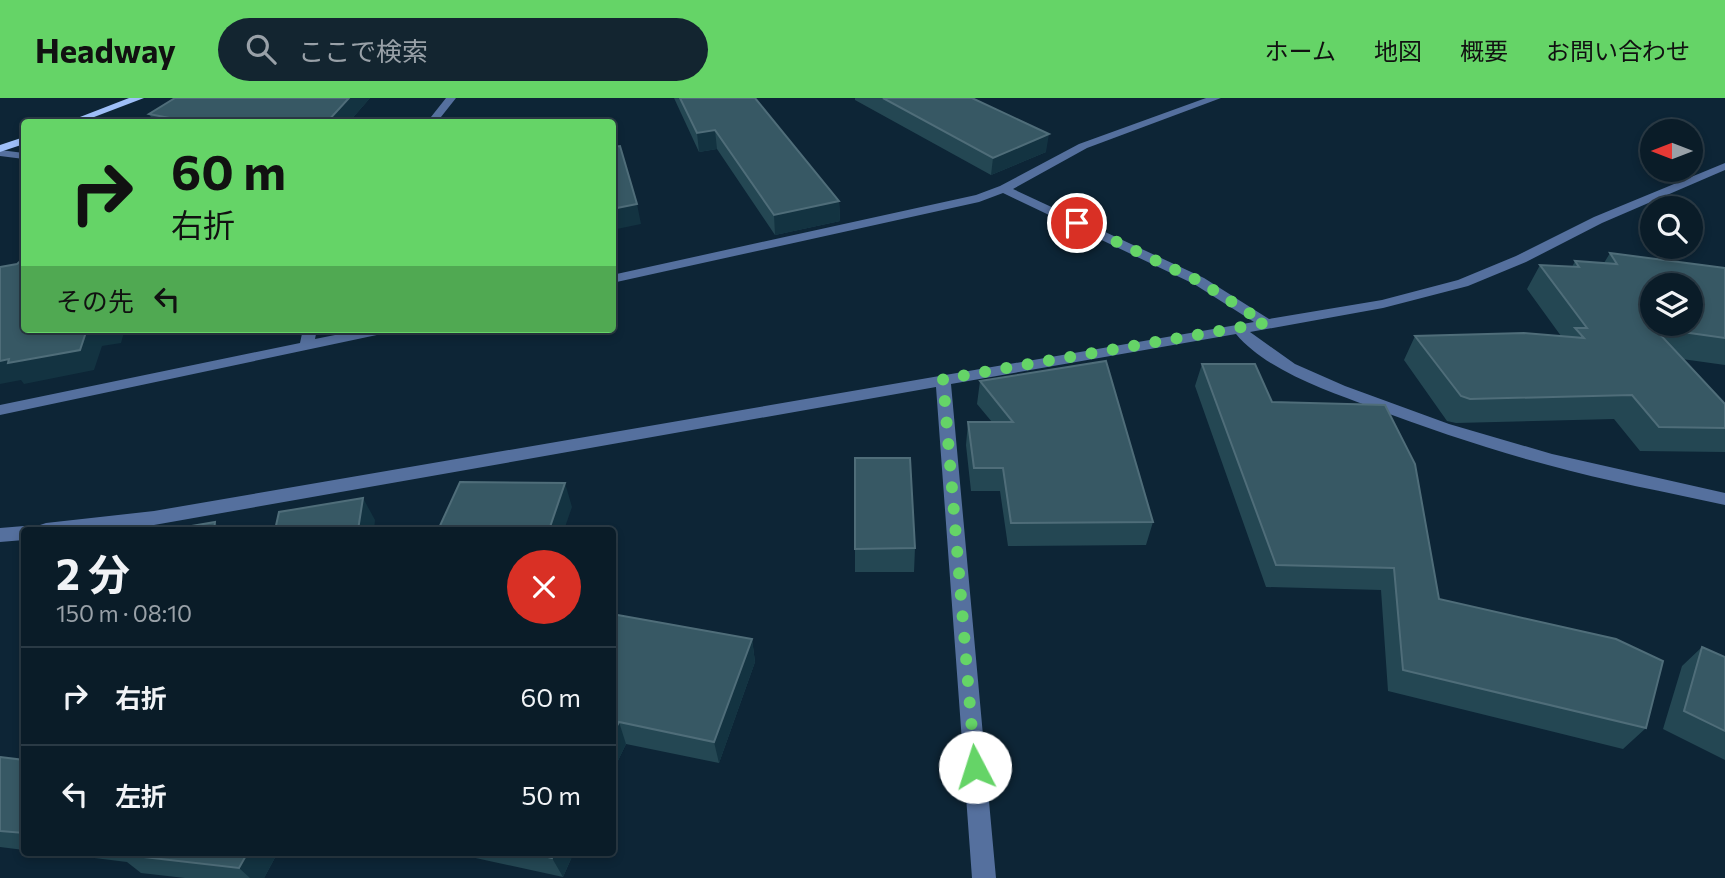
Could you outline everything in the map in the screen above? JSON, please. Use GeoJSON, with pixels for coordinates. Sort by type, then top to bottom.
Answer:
{"type":"FeatureCollection","features":[{"type":"Feature","properties":{"kind":"main road"},"geometry":{"type":"LineString","coordinates":[[80,119],[139,98]]}},
{"type":"Feature","properties":{"kind":"main road"},"geometry":{"type":"LineString","coordinates":[[0,151],[21,141]]}},
{"type":"Feature","properties":{"kind":"street"},"geometry":{"type":"LineString","coordinates":[[434,119],[451,98]]}},
{"type":"Feature","properties":{"kind":"street"},"geometry":{"type":"LineString","coordinates":[[616,278],[966,201],[1004,189],[1083,146],[1216,98]]}},
{"type":"Feature","properties":{"kind":"street"},"geometry":{"type":"LineString","coordinates":[[0,151],[21,155]]}},
{"type":"Feature","properties":{"kind":"street"},"geometry":{"type":"LineString","coordinates":[[73,527],[154,518],[1238,327],[1383,304],[1463,282],[1521,258],[1598,219],[1725,166]]}},
{"type":"Feature","properties":{"kind":"street"},"geometry":{"type":"LineString","coordinates":[[1004,189],[1199,281],[1265,323]]}},
{"type":"Feature","properties":{"kind":"street"},"geometry":{"type":"LineString","coordinates":[[1238,327],[1249,340],[1290,367],[1339,390],[1443,428],[1551,460],[1725,499]]}},
{"type":"Feature","properties":{"kind":"street"},"geometry":{"type":"LineString","coordinates":[[306,347],[309,333]]}},
{"type":"Feature","properties":{"kind":"street"},"geometry":{"type":"LineString","coordinates":[[0,410],[368,333]]}},
{"type":"Feature","properties":{"kind":"street"},"geometry":{"type":"LineString","coordinates":[[943,379],[984,878]]}},
{"type":"Feature","properties":{"kind":"street"},"geometry":{"type":"LineString","coordinates":[[0,536],[21,533]]}},
{"type":"Feature","properties":{"kind":"building"},"geometry":{"type":"Polygon","coordinates":[[[175,98],[349,98],[330,119],[175,119],[149,114],[175,98]]]}},
{"type":"Feature","properties":{"kind":"building"},"geometry":{"type":"Polygon","coordinates":[[[680,98],[755,98],[839,201],[774,215],[715,130],[697,133],[680,98]]]}},
{"type":"Feature","properties":{"kind":"building"},"geometry":{"type":"Polygon","coordinates":[[[883,98],[972,98],[1049,134],[993,158],[883,98]]]}},
{"type":"Feature","properties":{"kind":"building"},"geometry":{"type":"Polygon","coordinates":[[[616,146],[620,146],[637,204],[616,208],[616,146]]]}},
{"type":"Feature","properties":{"kind":"building"},"geometry":{"type":"Polygon","coordinates":[[[1610,253],[1725,268],[1725,338],[1703,335],[1703,273],[1640,273],[1640,336],[1661,336],[1725,404],[1725,428],[1659,427],[1632,395],[1470,399],[1461,396],[1415,336],[1524,333],[1584,338],[1575,328],[1587,328],[1540,265],[1579,267],[1575,261],[1617,264],[1610,253]]]}},
{"type":"Feature","properties":{"kind":"building"},"geometry":{"type":"Polygon","coordinates":[[[21,261],[21,333],[86,333],[80,350],[8,363],[9,359],[0,361],[0,267],[17,264],[21,261]]]}},
{"type":"Feature","properties":{"kind":"building"},"geometry":{"type":"Polygon","coordinates":[[[1106,361],[1153,522],[1011,523],[1003,468],[974,468],[968,422],[1013,422],[980,381],[1106,361]]]}},
{"type":"Feature","properties":{"kind":"building"},"geometry":{"type":"Polygon","coordinates":[[[1202,364],[1255,364],[1272,402],[1385,405],[1415,464],[1439,599],[1616,639],[1663,661],[1646,728],[1403,670],[1394,568],[1276,565],[1202,364]]]}},
{"type":"Feature","properties":{"kind":"building"},"geometry":{"type":"Polygon","coordinates":[[[855,458],[910,458],[915,548],[855,549],[855,458]]]}},
{"type":"Feature","properties":{"kind":"building"},"geometry":{"type":"Polygon","coordinates":[[[460,482],[565,483],[550,527],[439,527],[460,482]]]}},
{"type":"Feature","properties":{"kind":"building"},"geometry":{"type":"Polygon","coordinates":[[[363,498],[358,527],[276,527],[279,512],[363,498]]]}},
{"type":"Feature","properties":{"kind":"building"},"geometry":{"type":"Polygon","coordinates":[[[215,522],[214,527],[186,527],[215,522]]]}},
{"type":"Feature","properties":{"kind":"building"},"geometry":{"type":"Polygon","coordinates":[[[616,615],[752,639],[714,742],[619,722],[616,728],[616,615]]]}},
{"type":"Feature","properties":{"kind":"building"},"geometry":{"type":"Polygon","coordinates":[[[1702,647],[1725,657],[1725,731],[1684,711],[1702,647]]]}},
{"type":"Feature","properties":{"kind":"building"},"geometry":{"type":"Polygon","coordinates":[[[0,757],[21,760],[21,833],[0,831],[0,757]]]}},
{"type":"Feature","properties":{"kind":"building"},"geometry":{"type":"Polygon","coordinates":[[[134,856],[246,856],[239,868],[134,856]]]}},
{"type":"Feature","properties":{"kind":"route"},"geometry":{"type":"LineString","coordinates":[[975,767],[943,379],[1265,323],[1199,281],[1077,223]]}}]}
